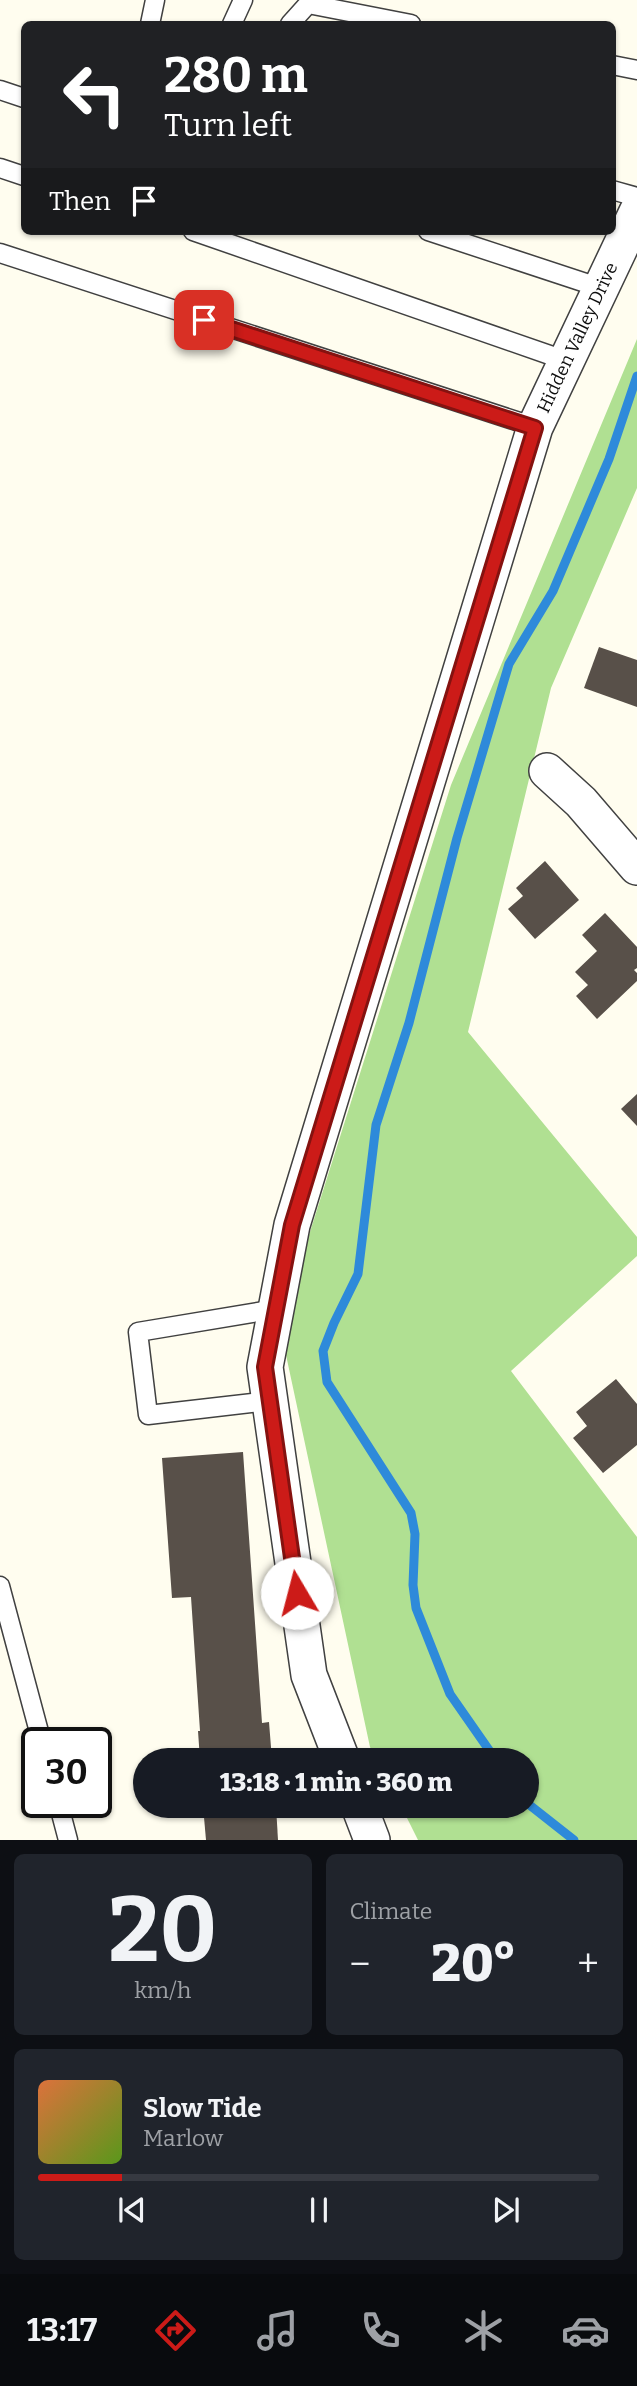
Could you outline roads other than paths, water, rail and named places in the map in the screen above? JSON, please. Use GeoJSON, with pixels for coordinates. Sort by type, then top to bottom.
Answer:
{"type":"FeatureCollection","features":[{"type":"Feature","properties":{"kind":"street","name":"Hidden Valley Drive"},"geometry":{"type":"LineString","coordinates":[[337,1748],[309,1675],[265,1367],[292,1225],[535,428],[637,212]]}},
{"type":"Feature","properties":{"kind":"street"},"geometry":{"type":"LineString","coordinates":[[547,771],[573,793],[637,867]]}},
{"type":"Feature","properties":{"kind":"street"},"geometry":{"type":"LineString","coordinates":[[364,1818],[372,1840]]}},
{"type":"Feature","properties":{"kind":"lane"},"geometry":{"type":"LineString","coordinates":[[151,21],[155,0]]}},
{"type":"Feature","properties":{"kind":"lane"},"geometry":{"type":"LineString","coordinates":[[233,21],[243,0]]}},
{"type":"Feature","properties":{"kind":"lane"},"geometry":{"type":"LineString","coordinates":[[293,21],[308,4],[396,21]]}},
{"type":"Feature","properties":{"kind":"lane"},"geometry":{"type":"LineString","coordinates":[[616,66],[637,70]]}},
{"type":"Feature","properties":{"kind":"lane"},"geometry":{"type":"LineString","coordinates":[[0,90],[21,97]]}},
{"type":"Feature","properties":{"kind":"lane"},"geometry":{"type":"LineString","coordinates":[[0,168],[21,175]]}},
{"type":"Feature","properties":{"kind":"lane"},"geometry":{"type":"LineString","coordinates":[[616,191],[637,197]]}},
{"type":"Feature","properties":{"kind":"lane"},"geometry":{"type":"LineString","coordinates":[[205,235],[567,361]]}},
{"type":"Feature","properties":{"kind":"lane"},"geometry":{"type":"LineString","coordinates":[[440,235],[601,288]]}},
{"type":"Feature","properties":{"kind":"lane"},"geometry":{"type":"LineString","coordinates":[[0,253],[535,428]]}},
{"type":"Feature","properties":{"kind":"lane"},"geometry":{"type":"LineString","coordinates":[[269,1401],[148,1415],[138,1332],[276,1309]]}},
{"type":"Feature","properties":{"kind":"lane"},"geometry":{"type":"LineString","coordinates":[[0,1586],[38,1727]]}},
{"type":"Feature","properties":{"kind":"lane"},"geometry":{"type":"LineString","coordinates":[[62,1818],[68,1840]]}},
{"type":"Feature","properties":{"kind":"waterway"},"geometry":{"type":"LineString","coordinates":[[488,1748],[450,1694],[416,1608],[413,1585],[415,1534],[411,1513],[327,1382],[323,1351],[358,1274],[376,1125],[409,1023],[457,838],[509,664],[553,591],[609,459],[637,376]]}},
{"type":"Feature","properties":{"kind":"waterway"},"geometry":{"type":"LineString","coordinates":[[539,1812],[574,1840]]}}]}
